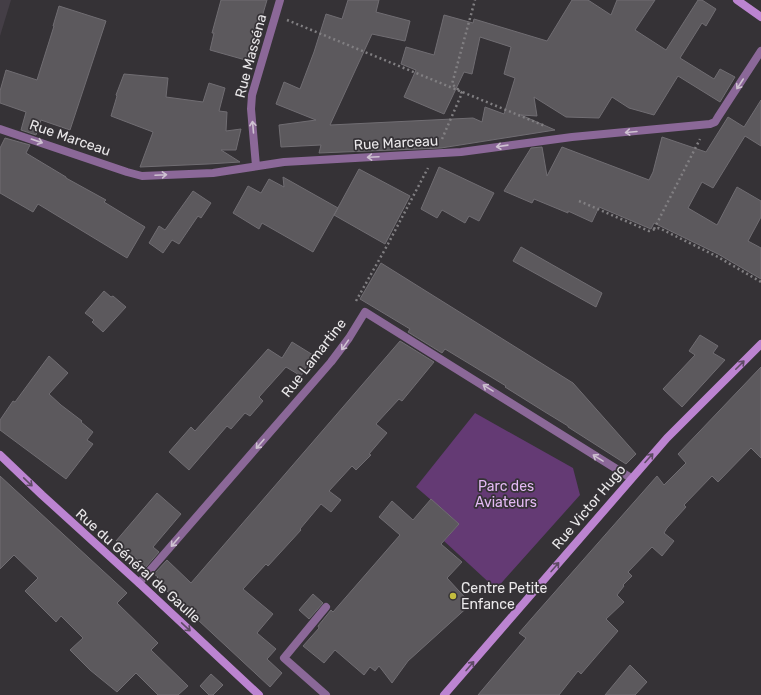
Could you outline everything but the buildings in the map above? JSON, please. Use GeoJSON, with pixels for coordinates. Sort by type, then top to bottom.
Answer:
{"type":"FeatureCollection","features":[{"type":"Feature","properties":{"kind":"street","name":"Rue Masséna"},"geometry":{"type":"LineString","coordinates":[[256,166],[251,110],[252,95],[280,0]]}},
{"type":"Feature","properties":{"kind":"street"},"geometry":{"type":"LineString","coordinates":[[737,0],[761,17]]}},
{"type":"Feature","properties":{"kind":"street"},"geometry":{"type":"LineString","coordinates":[[708,125],[715,122],[718,118],[761,51]]}},
{"type":"Feature","properties":{"kind":"street","name":"Rue Marceau"},"geometry":{"type":"LineString","coordinates":[[0,129],[142,176],[213,172],[284,162],[448,153],[572,137],[708,125]]}},
{"type":"Feature","properties":{"kind":"street","name":"Rue Lamartine"},"geometry":{"type":"LineString","coordinates":[[139,583],[331,362],[365,312],[631,478]]}},
{"type":"Feature","properties":{"kind":"street","name":"Rue Victor Hugo"},"geometry":{"type":"LineString","coordinates":[[444,695],[631,478],[693,411],[761,344]]}},
{"type":"Feature","properties":{"kind":"street","name":"Rue du Général de Gaulle"},"geometry":{"type":"LineString","coordinates":[[0,455],[259,695]]}},
{"type":"Feature","properties":{"kind":"street"},"geometry":{"type":"LineString","coordinates":[[326,607],[284,658],[326,695]]}},
{"type":"Feature","properties":{"kind":"path"},"geometry":{"type":"LineString","coordinates":[[275,15],[572,137]]}},
{"type":"Feature","properties":{"kind":"path"},"geometry":{"type":"LineString","coordinates":[[654,230],[708,125]]}},
{"type":"Feature","properties":{"kind":"path"},"geometry":{"type":"LineString","coordinates":[[579,201],[649,231],[659,228],[711,253],[761,282]]}},
{"type":"Feature","properties":{"kind":"shaded area"},"geometry":{"type":"Polygon","coordinates":[[[0,0],[11,0],[0,36],[0,0]]]}},
{"type":"Feature","properties":{"kind":"green space","name":"Parc des Aviateurs"},"geometry":{"type":"Polygon","coordinates":[[[475,413],[573,468],[580,495],[496,589],[444,541],[459,524],[416,487],[475,413]]]}},
{"type":"Feature","properties":{"kind":"place","name":"Centre Petite Enfance"},"geometry":{"type":"Point","coordinates":[453,596]}}]}
